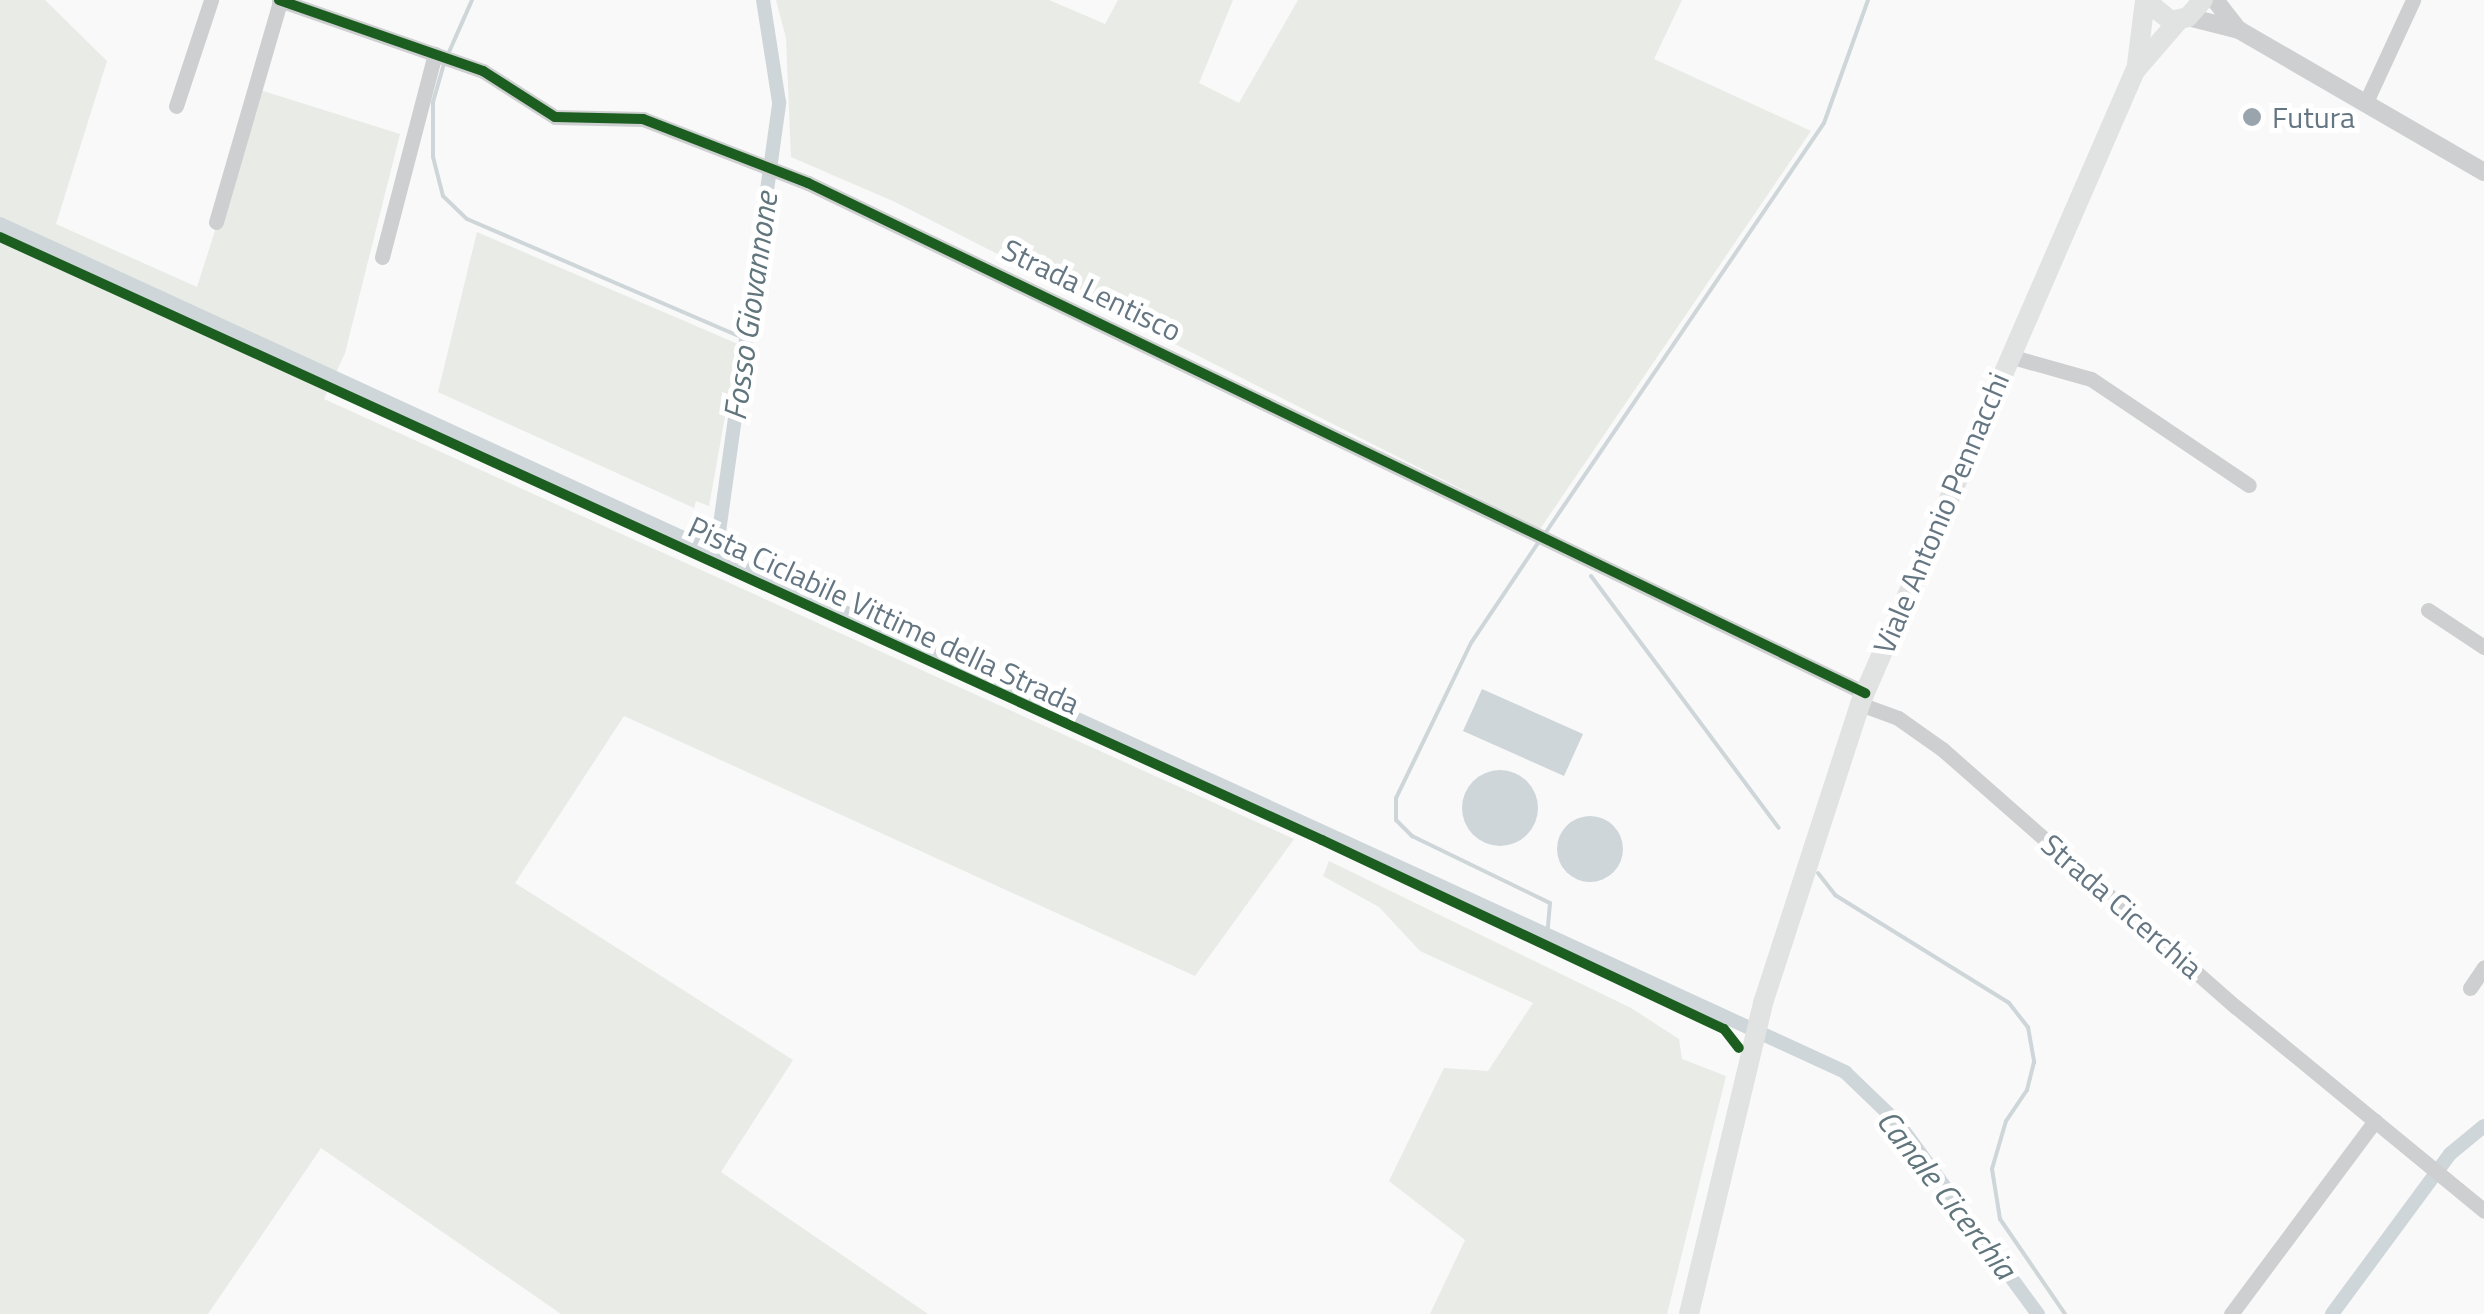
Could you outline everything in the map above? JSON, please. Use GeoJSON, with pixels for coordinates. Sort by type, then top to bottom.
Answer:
{"type":"FeatureCollection","features":[{"type":"Feature","properties":{"kind":"main road","name":"Viale Antonio Pennacchi"},"geometry":{"type":"LineString","coordinates":[[2136,71],[2204,0]]}},
{"type":"Feature","properties":{"kind":"main road","name":"Viale Antonio Pennacchi"},"geometry":{"type":"LineString","coordinates":[[1689,1314],[1763,1003],[1862,699],[2008,356],[2136,71],[2145,1]]}},
{"type":"Feature","properties":{"kind":"main road"},"geometry":{"type":"LineString","coordinates":[[2145,1],[2160,17],[2183,19]]}},
{"type":"Feature","properties":{"kind":"street"},"geometry":{"type":"LineString","coordinates":[[176,106],[211,0]]}},
{"type":"Feature","properties":{"kind":"street"},"geometry":{"type":"LineString","coordinates":[[216,222],[280,0]]}},
{"type":"Feature","properties":{"kind":"street","name":"Strada Lentisco"},"geometry":{"type":"LineString","coordinates":[[280,0],[506,82],[561,119],[630,116],[787,174],[1862,699]]}},
{"type":"Feature","properties":{"kind":"street"},"geometry":{"type":"LineString","coordinates":[[2216,0],[2239,30]]}},
{"type":"Feature","properties":{"kind":"street"},"geometry":{"type":"LineString","coordinates":[[2365,104],[2413,0]]}},
{"type":"Feature","properties":{"kind":"street"},"geometry":{"type":"LineString","coordinates":[[2183,19],[2239,30],[2484,172]]}},
{"type":"Feature","properties":{"kind":"street"},"geometry":{"type":"LineString","coordinates":[[382,258],[436,54]]}},
{"type":"Feature","properties":{"kind":"street"},"geometry":{"type":"LineString","coordinates":[[2008,356],[2092,379],[2249,485]]}},
{"type":"Feature","properties":{"kind":"street"},"geometry":{"type":"LineString","coordinates":[[2428,610],[2484,647]]}},
{"type":"Feature","properties":{"kind":"street","name":"Strada Cicerchia"},"geometry":{"type":"LineString","coordinates":[[1862,699],[1898,718],[1942,750],[2484,1210]]}},
{"type":"Feature","properties":{"kind":"street"},"geometry":{"type":"LineString","coordinates":[[2470,988],[2484,966]]}},
{"type":"Feature","properties":{"kind":"street"},"geometry":{"type":"LineString","coordinates":[[2231,1314],[2376,1121]]}},
{"type":"Feature","properties":{"kind":"shaded area"},"geometry":{"type":"Polygon","coordinates":[[[0,0],[45,0],[107,61],[56,224],[197,287],[260,90],[400,134],[345,353],[324,399],[1294,839],[1195,976],[624,716],[515,883],[793,1060],[721,1172],[928,1314],[561,1314],[321,1148],[208,1314],[0,1314],[0,0]]]}},
{"type":"Feature","properties":{"kind":"shaded area"},"geometry":{"type":"Polygon","coordinates":[[[776,0],[1049,0],[1105,24],[1118,0],[1233,0],[1199,83],[1239,103],[1298,0],[1682,0],[1654,59],[1811,131],[1540,529],[895,202],[791,157],[786,38],[776,0]]]}},
{"type":"Feature","properties":{"kind":"shaded area"},"geometry":{"type":"Polygon","coordinates":[[[477,232],[738,344],[709,506],[696,501],[694,508],[438,392],[477,232]]]}},
{"type":"Feature","properties":{"kind":"shaded area"},"geometry":{"type":"Polygon","coordinates":[[[1482,689],[1583,734],[1564,776],[1463,731],[1482,689]]]}},
{"type":"Feature","properties":{"kind":"shaded area"},"geometry":{"type":"Polygon","coordinates":[[[1500,770],[1527,781],[1538,808],[1527,835],[1500,846],[1473,835],[1462,808],[1473,781],[1500,770]]]}},
{"type":"Feature","properties":{"kind":"shaded area"},"geometry":{"type":"Polygon","coordinates":[[[1590,816],[1613,826],[1623,849],[1613,872],[1590,882],[1567,872],[1557,849],[1567,826],[1590,816]]]}},
{"type":"Feature","properties":{"kind":"shaded area"},"geometry":{"type":"Polygon","coordinates":[[[1329,861],[1631,1008],[1679,1039],[1682,1059],[1726,1076],[1667,1314],[1430,1314],[1465,1240],[1389,1181],[1444,1068],[1488,1071],[1533,1003],[1420,951],[1379,907],[1323,876],[1329,861]]]}},
{"type":"Feature","properties":{"kind":"waterway"},"geometry":{"type":"LineString","coordinates":[[449,52],[472,0]]}},
{"type":"Feature","properties":{"kind":"waterway","name":"Fosso Giovannone"},"geometry":{"type":"LineString","coordinates":[[716,553],[779,102],[763,0]]}},
{"type":"Feature","properties":{"kind":"waterway"},"geometry":{"type":"LineString","coordinates":[[1544,535],[1824,123],[1868,0]]}},
{"type":"Feature","properties":{"kind":"waterway"},"geometry":{"type":"LineString","coordinates":[[445,60],[433,102],[433,157],[443,196],[467,219],[746,339]]}},
{"type":"Feature","properties":{"kind":"waterway","name":"Canale Cicerchia"},"geometry":{"type":"LineString","coordinates":[[0,224],[1845,1072],[1898,1123],[2038,1314]]}},
{"type":"Feature","properties":{"kind":"waterway"},"geometry":{"type":"LineString","coordinates":[[1538,543],[1471,643],[1396,798],[1396,820],[1412,836],[1550,903],[1547,935]]}},
{"type":"Feature","properties":{"kind":"waterway"},"geometry":{"type":"LineString","coordinates":[[1591,576],[1779,828]]}},
{"type":"Feature","properties":{"kind":"waterway"},"geometry":{"type":"LineString","coordinates":[[1818,873],[1835,895],[2009,1003],[2028,1027],[2034,1062],[2027,1090],[2006,1121],[1992,1169],[2000,1219],[2065,1314]]}},
{"type":"Feature","properties":{"kind":"waterway"},"geometry":{"type":"LineString","coordinates":[[2332,1314],[2450,1154],[2484,1126]]}},
{"type":"Feature","properties":{"kind":"cycle path"},"geometry":{"type":"LineString","coordinates":[[279,0],[483,71],[555,117],[643,119],[808,183],[1865,693]]}},
{"type":"Feature","properties":{"kind":"cycle path","name":"Pista Ciclabile Vittime della Strada"},"geometry":{"type":"LineString","coordinates":[[0,237],[1322,840],[1724,1029],[1739,1048]]}},
{"type":"Feature","properties":{"kind":"place","name":"Futura"},"geometry":{"type":"Point","coordinates":[2252,117]}}]}
